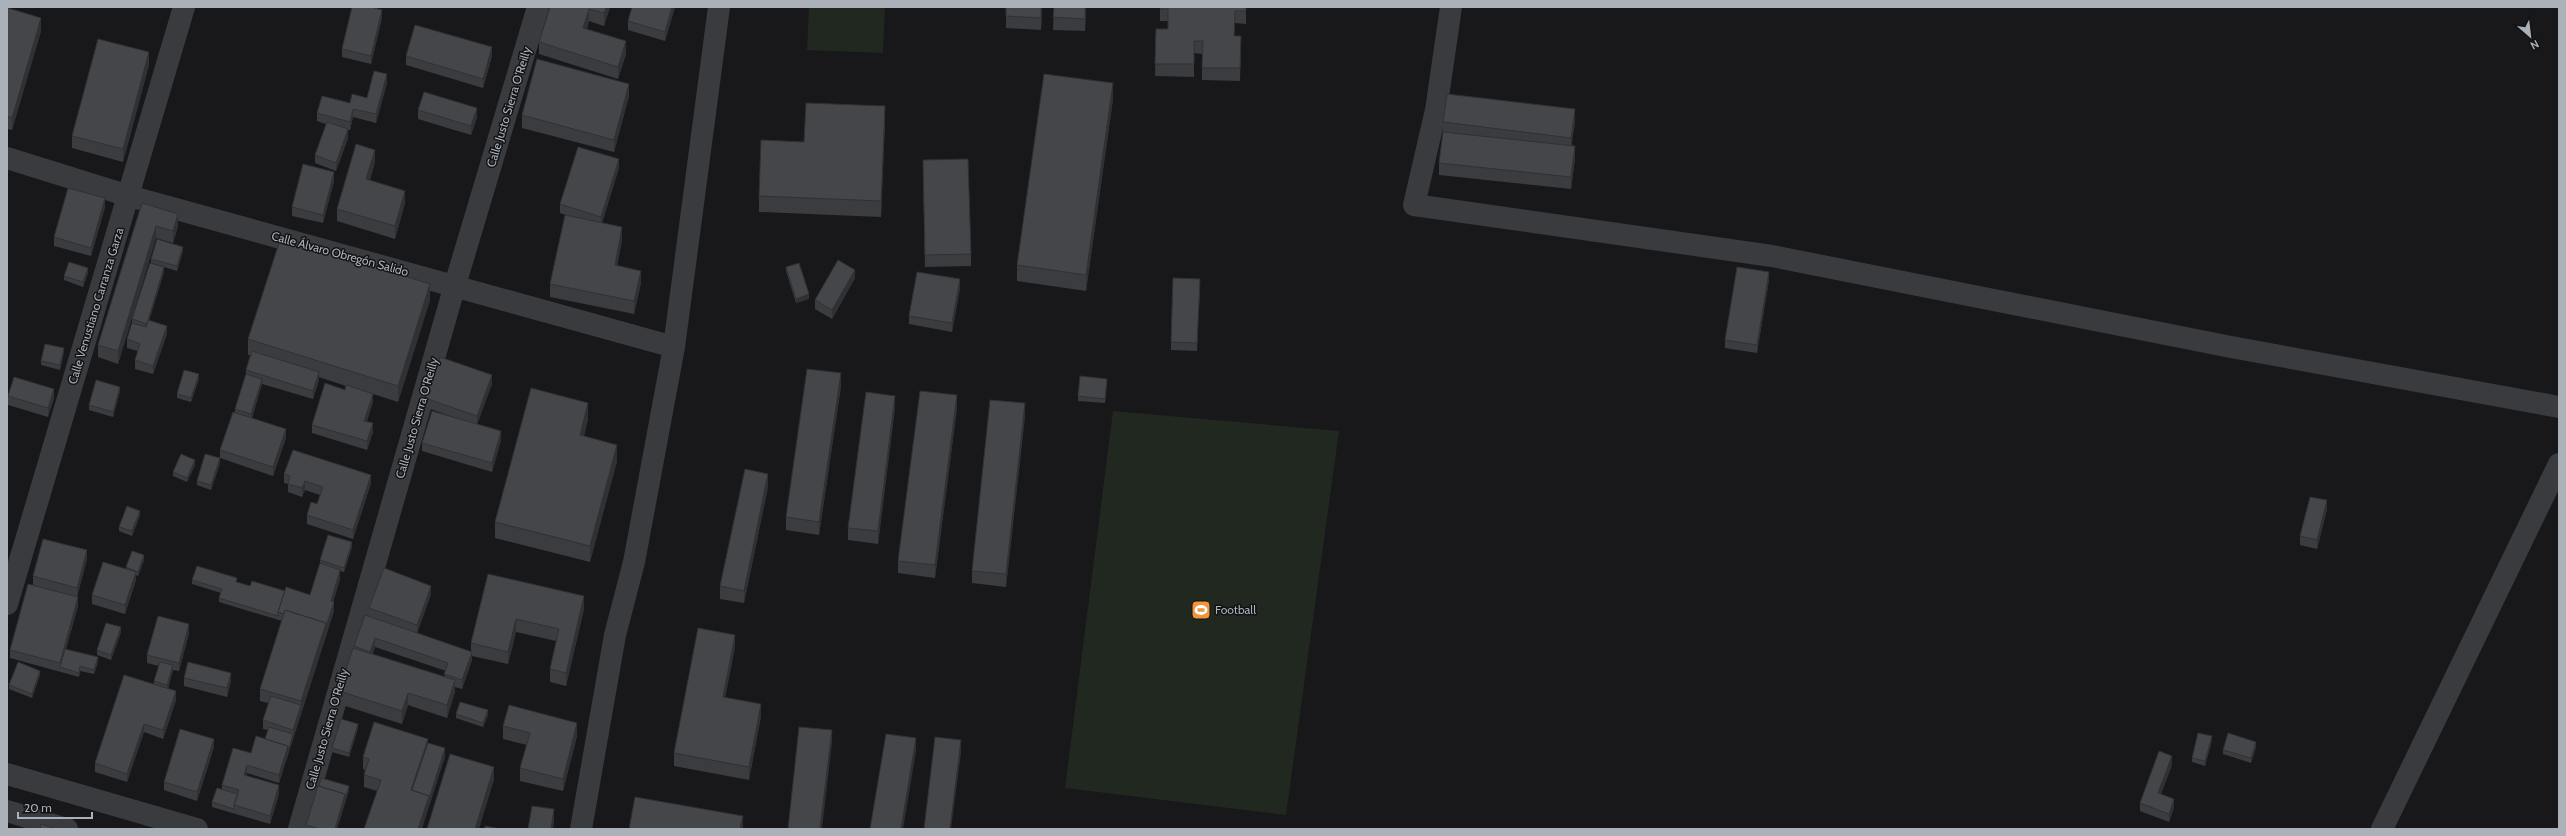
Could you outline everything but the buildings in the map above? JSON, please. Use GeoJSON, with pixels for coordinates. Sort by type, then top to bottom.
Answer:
{"type":"FeatureCollection","features":[{"type":"Feature","properties":{"kind":"street","name":"Calle Venustiano Carranza Garza"},"geometry":{"type":"LineString","coordinates":[[7,604],[184,7]]}},
{"type":"Feature","properties":{"kind":"street","name":"Calle Justo Sierra O'Reilly"},"geometry":{"type":"LineString","coordinates":[[299,829],[455,285],[538,7]]}},
{"type":"Feature","properties":{"kind":"street"},"geometry":{"type":"LineString","coordinates":[[581,829],[615,635],[634,562],[674,348],[719,7]]}},
{"type":"Feature","properties":{"kind":"street"},"geometry":{"type":"LineString","coordinates":[[1451,7],[1436,110],[1414,204],[1772,256],[2223,345],[2559,407]]}},
{"type":"Feature","properties":{"kind":"street","name":"Calle Álvaro Obregón Salido"},"geometry":{"type":"LineString","coordinates":[[7,158],[129,196],[455,285],[674,348]]}},
{"type":"Feature","properties":{"kind":"street"},"geometry":{"type":"LineString","coordinates":[[2382,829],[2559,464]]}},
{"type":"Feature","properties":{"kind":"street"},"geometry":{"type":"LineString","coordinates":[[7,774],[197,829]]}},
{"type":"Feature","properties":{"kind":"street"},"geometry":{"type":"LineString","coordinates":[[7,811],[67,829]]}},
{"type":"Feature","properties":{"kind":"shaded area"},"geometry":{"type":"Polygon","coordinates":[[[809,7],[885,7],[883,53],[807,50],[809,7]]]}},
{"type":"Feature","properties":{"kind":"shaded area","name":"Football"},"geometry":{"type":"Polygon","coordinates":[[[1113,411],[1339,431],[1286,815],[1065,788],[1113,411]]]}},
{"type":"Feature","properties":{"kind":"place","name":"Football"},"geometry":{"type":"Point","coordinates":[1201,610]}}]}
